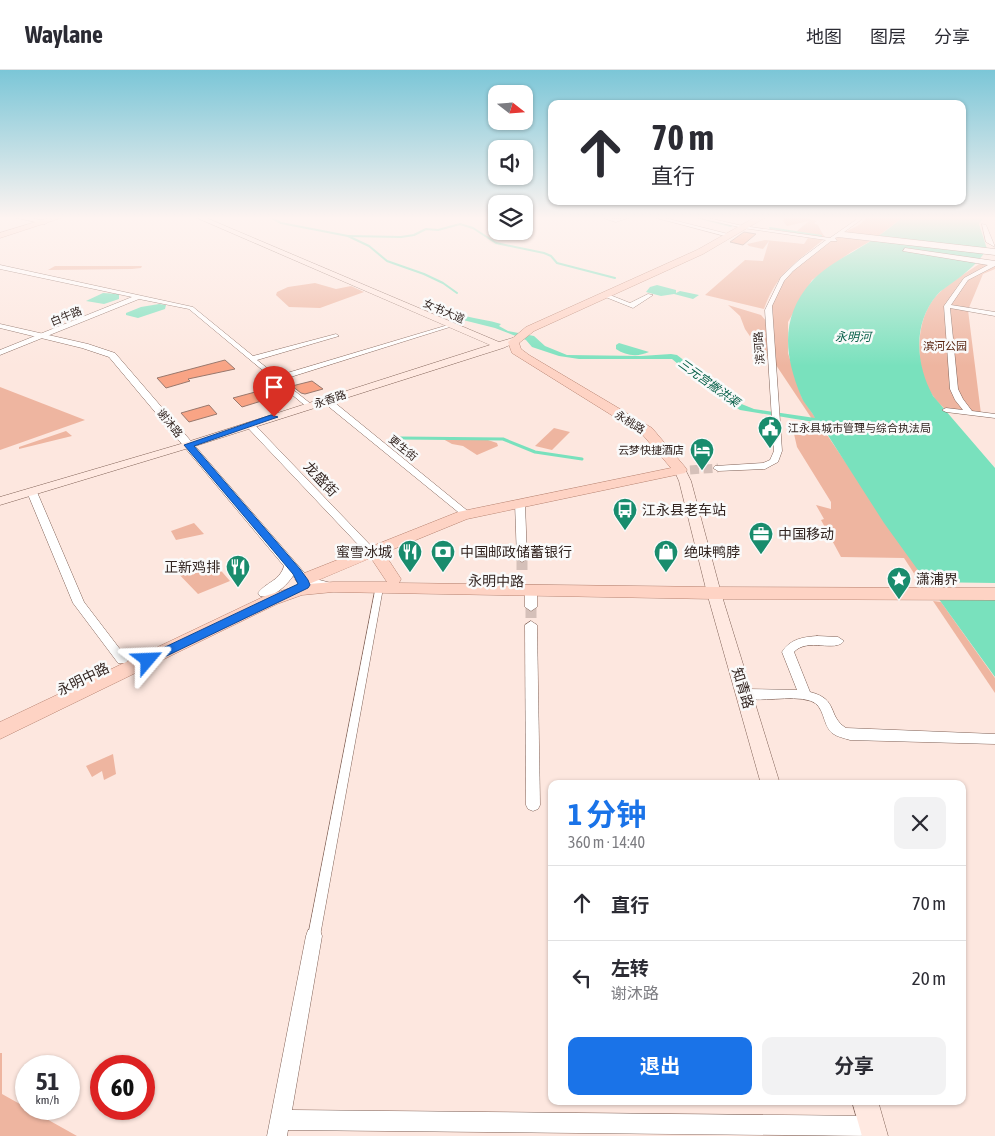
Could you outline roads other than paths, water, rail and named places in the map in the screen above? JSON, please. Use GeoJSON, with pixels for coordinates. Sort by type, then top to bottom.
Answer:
{"type":"FeatureCollection","features":[{"type":"Feature","properties":{"kind":"main road","name":"女书大道"},"geometry":{"type":"LineString","coordinates":[[316,267],[497,346]]}},
{"type":"Feature","properties":{"kind":"main road"},"geometry":{"type":"LineString","coordinates":[[518,342],[605,295],[667,267]]}},
{"type":"Feature","properties":{"kind":"main road","name":"永香路"},"geometry":{"type":"LineString","coordinates":[[0,501],[188,445],[497,346],[518,342]]}},
{"type":"Feature","properties":{"kind":"main road","name":"永桃路"},"geometry":{"type":"LineString","coordinates":[[518,342],[647,431],[685,470],[685,481],[713,589]]}},
{"type":"Feature","properties":{"kind":"main road"},"geometry":{"type":"LineString","coordinates":[[273,596],[300,590],[339,574],[373,551],[466,514],[685,470]]}},
{"type":"Feature","properties":{"kind":"main road"},"geometry":{"type":"LineString","coordinates":[[373,551],[386,583]]}},
{"type":"Feature","properties":{"kind":"main road","name":"永明中路"},"geometry":{"type":"LineString","coordinates":[[0,731],[303,580],[339,574],[386,583],[527,588],[906,590]]}},
{"type":"Feature","properties":{"kind":"main road"},"geometry":{"type":"LineString","coordinates":[[906,590],[995,588]]}},
{"type":"Feature","properties":{"kind":"main road","name":"知青路"},"geometry":{"type":"LineString","coordinates":[[713,589],[770,780]]}},
{"type":"Feature","properties":{"kind":"main road"},"geometry":{"type":"LineString","coordinates":[[906,590],[995,594]]}},
{"type":"Feature","properties":{"kind":"main road","name":"永明中路"},"geometry":{"type":"LineString","coordinates":[[0,719],[122,660],[273,596]]}},
{"type":"Feature","properties":{"kind":"main road"},"geometry":{"type":"LineString","coordinates":[[866,1105],[874,1131]]}},
{"type":"Feature","properties":{"kind":"street"},"geometry":{"type":"LineString","coordinates":[[0,267],[140,296],[194,310],[308,406]]}},
{"type":"Feature","properties":{"kind":"street","name":"滨河路"},"geometry":{"type":"LineString","coordinates":[[718,468],[765,466],[774,462],[778,451],[768,310],[783,279],[798,267]]}},
{"type":"Feature","properties":{"kind":"street"},"geometry":{"type":"LineString","coordinates":[[970,413],[959,400],[954,389],[947,306],[966,279],[990,267]]}},
{"type":"Feature","properties":{"kind":"street"},"geometry":{"type":"LineString","coordinates":[[605,295],[632,305],[650,295]]}},
{"type":"Feature","properties":{"kind":"street","name":"白牛路"},"geometry":{"type":"LineString","coordinates":[[0,353],[140,296]]}},
{"type":"Feature","properties":{"kind":"street"},"geometry":{"type":"LineString","coordinates":[[947,306],[995,314]]}},
{"type":"Feature","properties":{"kind":"street","name":"谢沐路"},"geometry":{"type":"LineString","coordinates":[[0,326],[96,349],[112,355],[303,580]]}},
{"type":"Feature","properties":{"kind":"street"},"geometry":{"type":"LineString","coordinates":[[276,379],[450,326]]}},
{"type":"Feature","properties":{"kind":"street"},"geometry":{"type":"LineString","coordinates":[[252,360],[336,336]]}},
{"type":"Feature","properties":{"kind":"street","name":"更生街"},"geometry":{"type":"LineString","coordinates":[[326,400],[466,514]]}},
{"type":"Feature","properties":{"kind":"street"},"geometry":{"type":"LineString","coordinates":[[946,410],[995,416]]}},
{"type":"Feature","properties":{"kind":"street","name":"龙盛街"},"geometry":{"type":"LineString","coordinates":[[250,425],[373,551]]}},
{"type":"Feature","properties":{"kind":"street"},"geometry":{"type":"LineString","coordinates":[[32,492],[79,603],[122,660]]}},
{"type":"Feature","properties":{"kind":"street"},"geometry":{"type":"LineString","coordinates":[[520,503],[522,559]]}},
{"type":"Feature","properties":{"kind":"street"},"geometry":{"type":"LineString","coordinates":[[273,596],[289,574],[291,565],[308,570],[339,574]]}},
{"type":"Feature","properties":{"kind":"street"},"geometry":{"type":"LineString","coordinates":[[386,583],[314,936],[278,1128],[874,1131]]}},
{"type":"Feature","properties":{"kind":"street"},"geometry":{"type":"LineString","coordinates":[[532,625],[533,805]]}},
{"type":"Feature","properties":{"kind":"street"},"geometry":{"type":"LineString","coordinates":[[805,695],[788,652],[790,648],[805,641],[838,641]]}},
{"type":"Feature","properties":{"kind":"street"},"geometry":{"type":"LineString","coordinates":[[745,694],[805,695],[818,699],[825,705],[833,726],[839,732],[850,735],[995,739]]}},
{"type":"Feature","properties":{"kind":"water","name":"永明河"},"geometry":{"type":"Polygon","coordinates":[[[829,267],[972,267],[942,290],[929,306],[923,319],[919,345],[923,371],[933,396],[995,468],[995,677],[884,523],[820,423],[740,410],[708,389],[672,359],[579,359],[559,356],[532,347],[526,340],[495,328],[459,319],[465,316],[501,324],[499,326],[508,331],[534,336],[545,346],[567,355],[677,355],[730,398],[739,403],[754,409],[815,418],[802,399],[795,380],[791,365],[788,336],[794,308],[818,275],[829,267]]]}},
{"type":"Feature","properties":{"kind":"water"},"geometry":{"type":"Polygon","coordinates":[[[657,285],[676,290],[676,293],[680,291],[699,295],[693,299],[674,294],[661,296],[646,292],[650,287],[657,285]]]}},
{"type":"Feature","properties":{"kind":"water"},"geometry":{"type":"Polygon","coordinates":[[[103,293],[119,294],[119,299],[104,304],[86,301],[103,293]]]}},
{"type":"Feature","properties":{"kind":"water"},"geometry":{"type":"Polygon","coordinates":[[[159,304],[166,305],[165,309],[138,318],[126,315],[126,313],[141,307],[159,304]]]}},
{"type":"Feature","properties":{"kind":"water"},"geometry":{"type":"Polygon","coordinates":[[[619,343],[649,352],[636,355],[624,353],[616,349],[616,345],[619,343]]]}},
{"type":"Feature","properties":{"kind":"waterway","name":"三元宫撇洪渠"},"geometry":{"type":"LineString","coordinates":[[403,267],[443,283],[457,293]]}},
{"type":"Feature","properties":{"kind":"waterway","name":"三元宫撇洪渠"},"geometry":{"type":"LineString","coordinates":[[571,267],[615,278]]}},
{"type":"Feature","properties":{"kind":"waterway"},"geometry":{"type":"LineString","coordinates":[[400,438],[503,439],[535,452],[582,459]]}},
{"type":"Feature","properties":{"kind":"tunnel"},"geometry":{"type":"LineString","coordinates":[[690,470],[718,468]]}},
{"type":"Feature","properties":{"kind":"tunnel"},"geometry":{"type":"LineString","coordinates":[[522,559],[522,574]]}},
{"type":"Feature","properties":{"kind":"tunnel"},"geometry":{"type":"LineString","coordinates":[[531,607],[531,625]]}},
{"type":"Feature","properties":{"kind":"place","name":"江永县城市管理与综合执法局"},"geometry":{"type":"Point","coordinates":[770,449]}},
{"type":"Feature","properties":{"kind":"place","name":"云梦快捷酒店"},"geometry":{"type":"Point","coordinates":[702,471]}},
{"type":"Feature","properties":{"kind":"place","name":"江永县老车站"},"geometry":{"type":"Point","coordinates":[625,531]}},
{"type":"Feature","properties":{"kind":"place","name":"中国移动"},"geometry":{"type":"Point","coordinates":[761,555]}},
{"type":"Feature","properties":{"kind":"place","name":"蜜雪冰城"},"geometry":{"type":"Point","coordinates":[410,573]}},
{"type":"Feature","properties":{"kind":"place","name":"中国邮政储蓄银行"},"geometry":{"type":"Point","coordinates":[443,573]}},
{"type":"Feature","properties":{"kind":"place","name":"绝味鸭脖"},"geometry":{"type":"Point","coordinates":[666,573]}},
{"type":"Feature","properties":{"kind":"place","name":"正新鸡排"},"geometry":{"type":"Point","coordinates":[238,588]}},
{"type":"Feature","properties":{"kind":"place","name":"潇浦界"},"geometry":{"type":"Point","coordinates":[899,600]}},
{"type":"Feature","properties":{"kind":"park label","name":"滨河公园"},"geometry":{"type":"Point","coordinates":[945,346]}}]}
